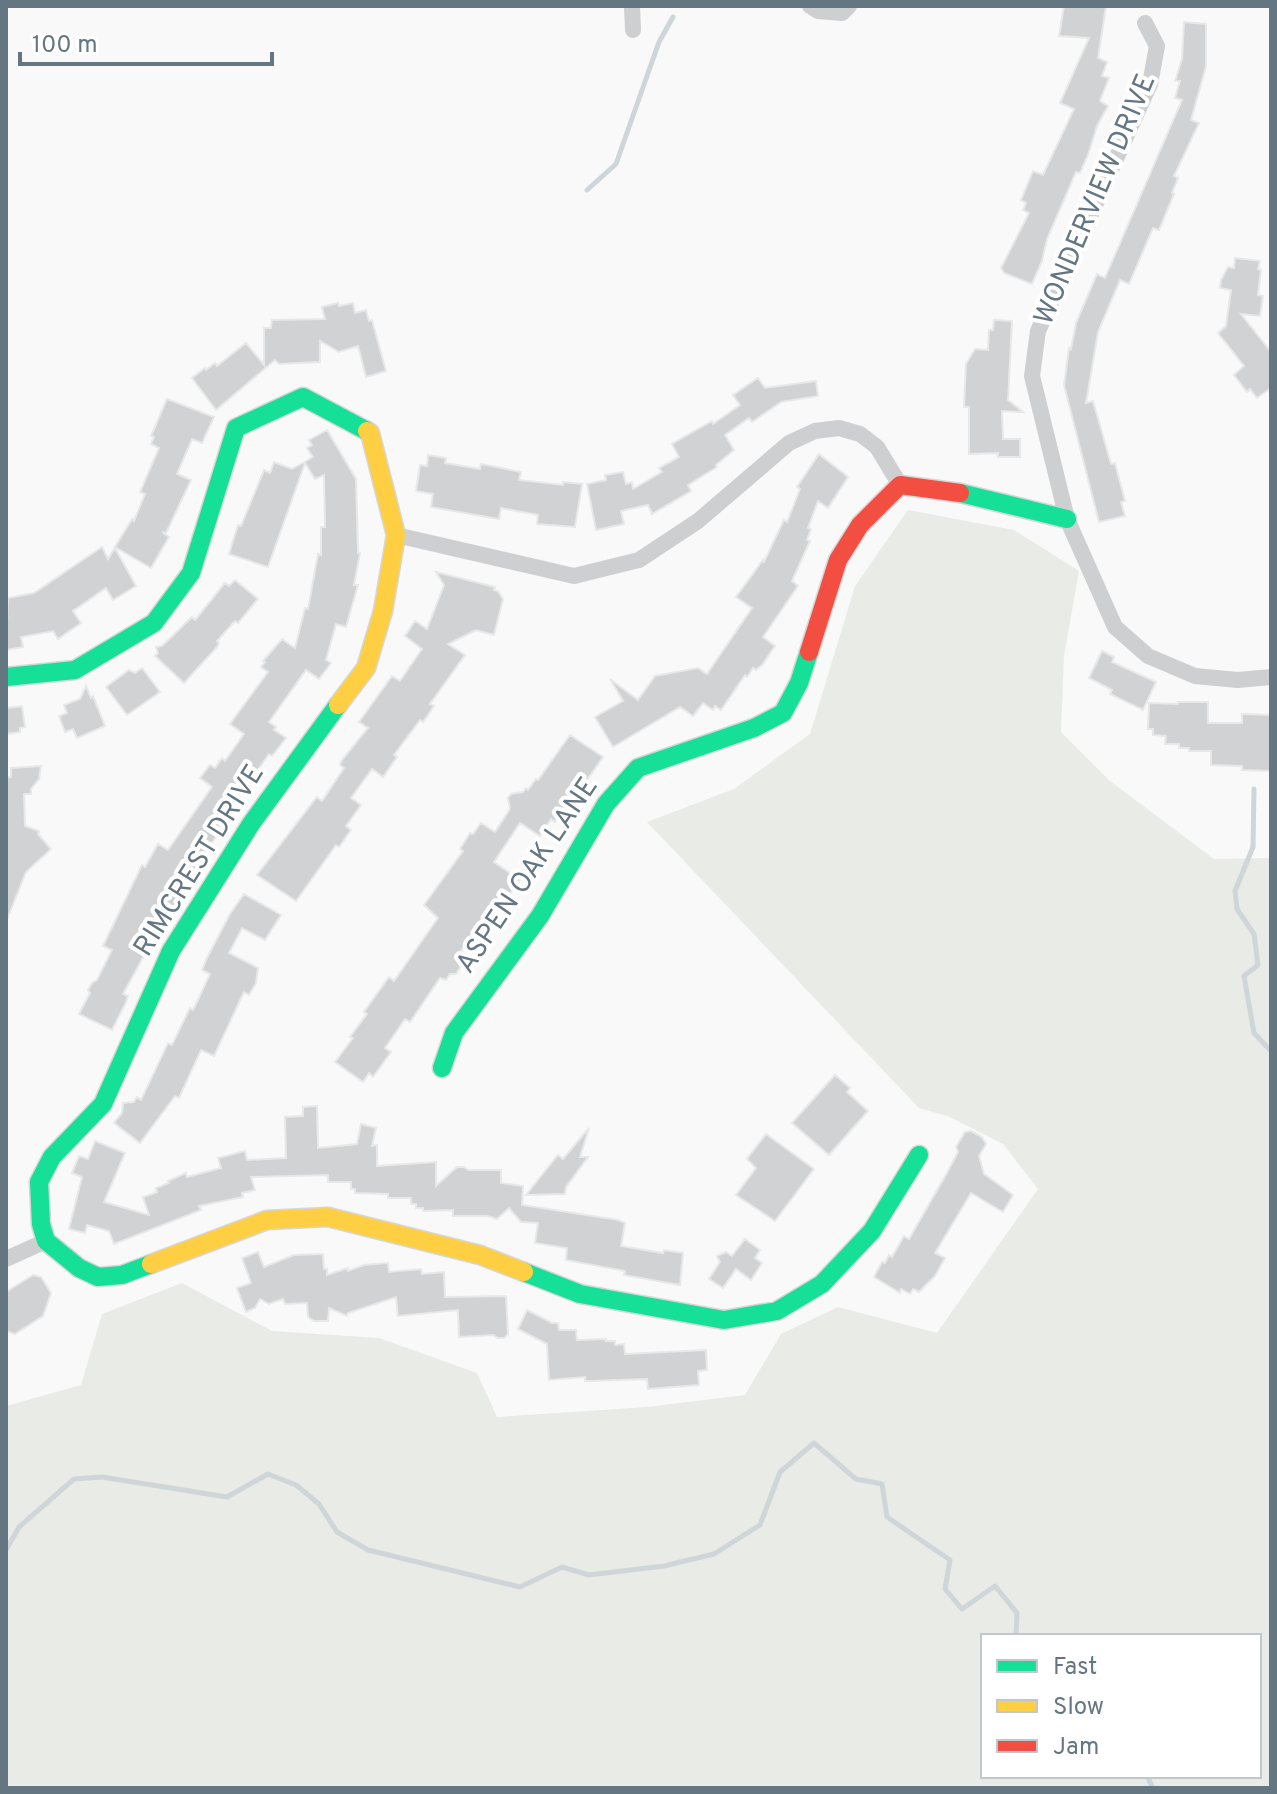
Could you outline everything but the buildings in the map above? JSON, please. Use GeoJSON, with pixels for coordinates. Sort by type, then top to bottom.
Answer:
{"type":"FeatureCollection","features":[{"type":"Feature","properties":{"kind":"street"},"geometry":{"type":"LineString","coordinates":[[632,6],[633,30]]}},
{"type":"Feature","properties":{"kind":"street"},"geometry":{"type":"LineString","coordinates":[[810,6],[818,11],[842,13],[849,6]]}},
{"type":"Feature","properties":{"kind":"street","name":"WONDERVIEW DRIVE"},"geometry":{"type":"LineString","coordinates":[[1145,23],[1157,46],[1150,84],[1038,331],[1032,376],[1067,519],[1115,627],[1148,656],[1195,676],[1238,680],[1271,677]]}},
{"type":"Feature","properties":{"kind":"street","name":"RIMCREST DRIVE"},"geometry":{"type":"LineString","coordinates":[[6,677],[75,670],[154,623],[191,573],[236,428],[303,397],[370,433],[396,535],[383,611],[366,668],[251,824],[171,951],[103,1104],[52,1157],[39,1182],[41,1224],[46,1241]]}},
{"type":"Feature","properties":{"kind":"street"},"geometry":{"type":"LineString","coordinates":[[396,535],[574,576],[639,560],[698,521],[789,443],[815,431],[839,428],[860,434],[877,447],[900,485],[946,490],[1067,519]]}},
{"type":"Feature","properties":{"kind":"street","name":"ASPEN OAK LANE"},"geometry":{"type":"LineString","coordinates":[[442,1068],[454,1033],[540,916],[606,804],[638,768],[754,728],[783,713],[799,683],[838,560],[860,525],[900,485]]}},
{"type":"Feature","properties":{"kind":"street"},"geometry":{"type":"LineString","coordinates":[[6,1259],[46,1241],[79,1268],[98,1277],[122,1275],[267,1220],[328,1217],[480,1255],[580,1294],[724,1320],[777,1311],[822,1284],[872,1231],[919,1155]]}},
{"type":"Feature","properties":{"kind":"shaded area"},"geometry":{"type":"Polygon","coordinates":[[[908,510],[1014,530],[1079,571],[1064,656],[1061,732],[1110,781],[1214,859],[1271,858],[1271,1788],[6,1788],[6,1406],[81,1385],[102,1314],[182,1283],[272,1331],[379,1338],[477,1373],[497,1417],[647,1407],[745,1395],[781,1334],[838,1307],[937,1333],[1038,1189],[1003,1144],[948,1116],[919,1108],[647,822],[734,789],[810,734],[855,586],[908,510]]]}},
{"type":"Feature","properties":{"kind":"waterway"},"geometry":{"type":"LineString","coordinates":[[587,190],[616,164],[659,42],[673,17]]}},
{"type":"Feature","properties":{"kind":"waterway"},"geometry":{"type":"LineString","coordinates":[[1254,789],[1253,847],[1235,891],[1237,909],[1254,934],[1258,965],[1244,976],[1254,1033],[1271,1051]]}},
{"type":"Feature","properties":{"kind":"waterway"},"geometry":{"type":"LineString","coordinates":[[6,1550],[19,1527],[74,1479],[102,1477],[227,1497],[268,1474],[296,1485],[319,1504],[337,1532],[368,1550],[520,1587],[562,1567],[589,1575],[664,1566],[714,1554],[760,1525],[780,1472],[814,1443],[856,1479],[882,1484],[887,1517],[950,1560],[945,1589],[962,1609],[995,1586],[1017,1613],[1016,1634]]}},
{"type":"Feature","properties":{"kind":"waterway"},"geometry":{"type":"LineString","coordinates":[[1148,1778],[1153,1788]]}},
{"type":"Feature","properties":{"kind":"traffic: fast"},"geometry":{"type":"LineString","coordinates":[[6,677],[75,670],[154,623],[191,573],[236,428],[303,397],[367,431]]}},
{"type":"Feature","properties":{"kind":"traffic: fast"},"geometry":{"type":"LineString","coordinates":[[960,493],[1067,519]]}},
{"type":"Feature","properties":{"kind":"traffic: fast"},"geometry":{"type":"LineString","coordinates":[[442,1068],[454,1033],[540,916],[606,804],[638,768],[754,728],[783,713],[799,683],[809,652]]}},
{"type":"Feature","properties":{"kind":"traffic: fast"},"geometry":{"type":"LineString","coordinates":[[151,1264],[122,1275],[98,1277],[79,1268],[46,1241],[41,1224],[39,1182],[52,1157],[103,1104],[171,951],[251,824],[338,705]]}},
{"type":"Feature","properties":{"kind":"traffic: fast"},"geometry":{"type":"LineString","coordinates":[[524,1272],[580,1294],[724,1320],[777,1311],[822,1284],[872,1231],[919,1155]]}},
{"type":"Feature","properties":{"kind":"traffic: slow"},"geometry":{"type":"LineString","coordinates":[[338,705],[366,668],[383,611],[396,535],[367,431]]}},
{"type":"Feature","properties":{"kind":"traffic: slow"},"geometry":{"type":"LineString","coordinates":[[151,1264],[267,1220],[328,1217],[480,1255],[524,1272]]}},
{"type":"Feature","properties":{"kind":"traffic: jam"},"geometry":{"type":"LineString","coordinates":[[809,652],[838,560],[860,525],[900,485],[960,493]]}}]}
